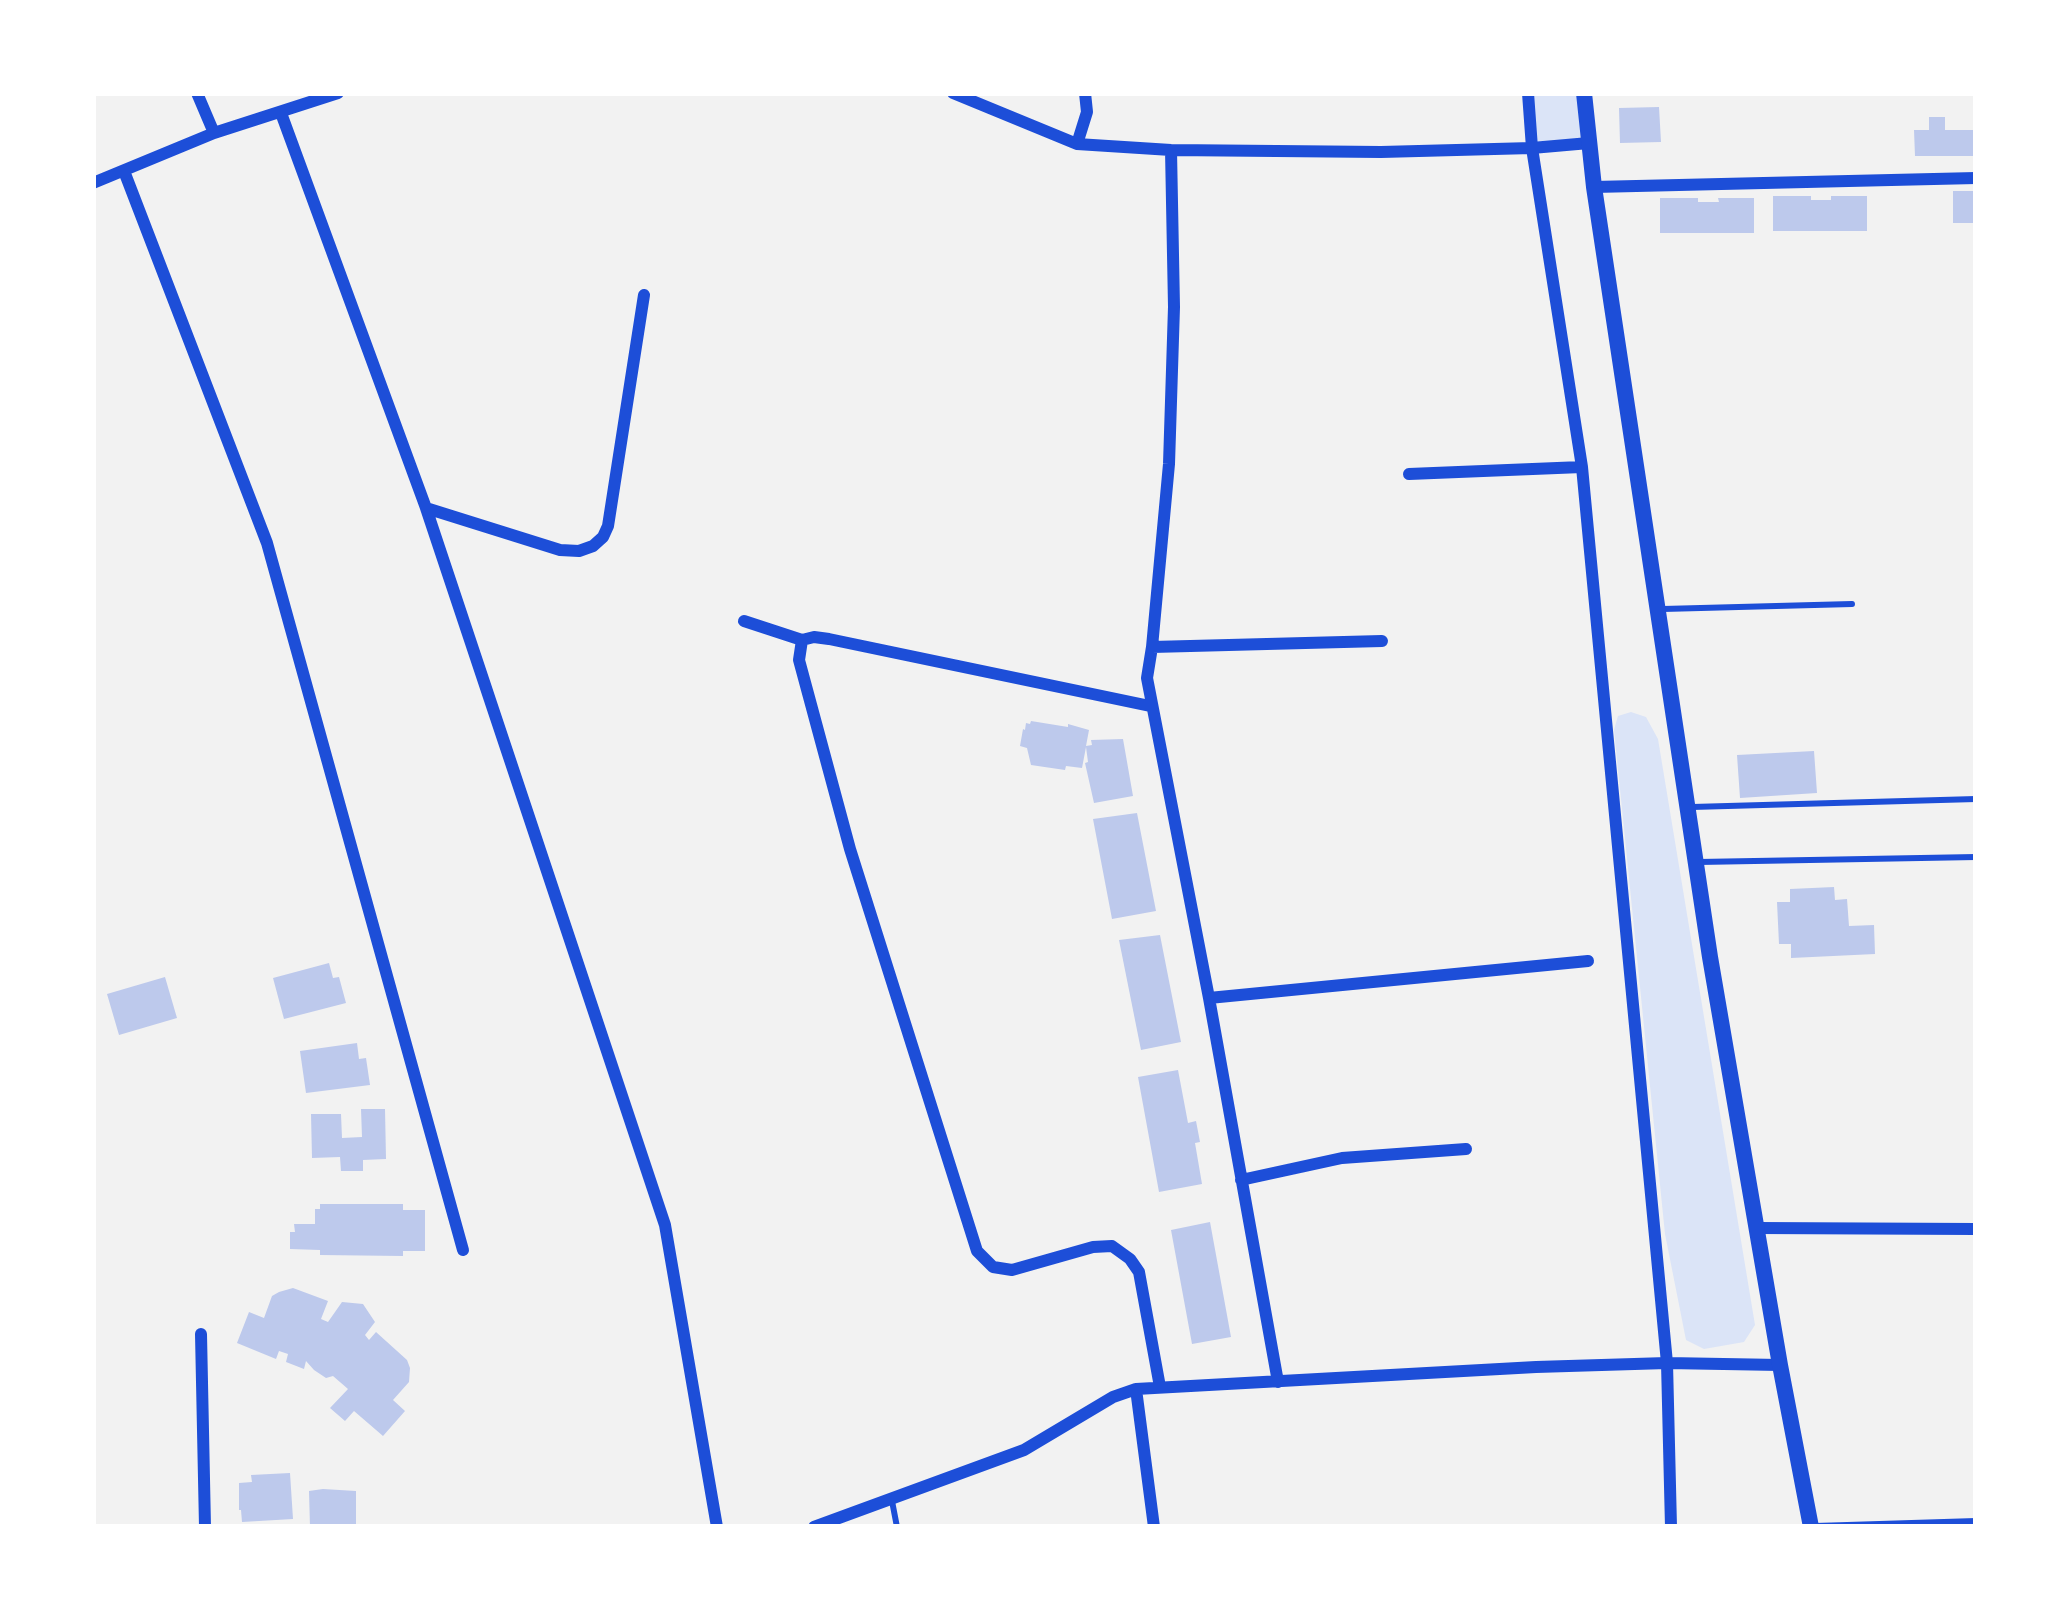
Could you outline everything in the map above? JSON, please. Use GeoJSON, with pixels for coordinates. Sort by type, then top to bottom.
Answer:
{"type":"FeatureCollection","features":[{"type":"Feature","properties":{"kind":"street"},"geometry":{"type":"LineString","coordinates":[[197,93],[214,133]]}},
{"type":"Feature","properties":{"kind":"street"},"geometry":{"type":"LineString","coordinates":[[93,183],[214,133],[338,93]]}},
{"type":"Feature","properties":{"kind":"street"},"geometry":{"type":"LineString","coordinates":[[953,93],[1077,144],[1381,152],[1589,142]]}},
{"type":"Feature","properties":{"kind":"street"},"geometry":{"type":"LineString","coordinates":[[1077,144],[1087,112],[1085,93]]}},
{"type":"Feature","properties":{"kind":"street"},"geometry":{"type":"LineString","coordinates":[[1528,93],[1532,148],[1582,466],[1667,1363],[1671,1527]]}},
{"type":"Feature","properties":{"kind":"street"},"geometry":{"type":"LineString","coordinates":[[1584,93],[1686,807],[1811,1527]]}},
{"type":"Feature","properties":{"kind":"street"},"geometry":{"type":"LineString","coordinates":[[281,113],[426,508],[665,1225],[717,1527]]}},
{"type":"Feature","properties":{"kind":"street"},"geometry":{"type":"LineString","coordinates":[[1171,150],[1174,308],[1169,464],[1147,678],[1278,1382]]}},
{"type":"Feature","properties":{"kind":"street"},"geometry":{"type":"LineString","coordinates":[[124,171],[268,543],[463,1250]]}},
{"type":"Feature","properties":{"kind":"street"},"geometry":{"type":"LineString","coordinates":[[1594,187],[1976,178]]}},
{"type":"Feature","properties":{"kind":"street"},"geometry":{"type":"LineString","coordinates":[[426,508],[560,550],[579,551],[603,537],[644,295]]}},
{"type":"Feature","properties":{"kind":"street"},"geometry":{"type":"LineString","coordinates":[[1409,473],[1582,466]]}},
{"type":"Feature","properties":{"kind":"street"},"geometry":{"type":"LineString","coordinates":[[743,621],[802,640],[829,639],[1150,706]]}},
{"type":"Feature","properties":{"kind":"street"},"geometry":{"type":"LineString","coordinates":[[802,640],[799,660],[850,849],[977,1251],[993,1267],[1012,1270],[1093,1247],[1112,1246],[1130,1259],[1139,1272],[1160,1387]]}},
{"type":"Feature","properties":{"kind":"street"},"geometry":{"type":"LineString","coordinates":[[1152,646],[1382,640]]}},
{"type":"Feature","properties":{"kind":"street"},"geometry":{"type":"LineString","coordinates":[[1209,998],[1588,961]]}},
{"type":"Feature","properties":{"kind":"street"},"geometry":{"type":"LineString","coordinates":[[1241,1180],[1342,1158],[1466,1149]]}},
{"type":"Feature","properties":{"kind":"street"},"geometry":{"type":"LineString","coordinates":[[1757,1228],[1976,1229]]}},
{"type":"Feature","properties":{"kind":"street"},"geometry":{"type":"LineString","coordinates":[[201,1334],[205,1527]]}},
{"type":"Feature","properties":{"kind":"street"},"geometry":{"type":"LineString","coordinates":[[814,1527],[1024,1450],[1113,1397],[1136,1389],[1536,1367],[1780,1365]]}},
{"type":"Feature","properties":{"kind":"street"},"geometry":{"type":"LineString","coordinates":[[1136,1389],[1154,1527]]}},
{"type":"Feature","properties":{"kind":"lane"},"geometry":{"type":"LineString","coordinates":[[1656,609],[1852,604]]}},
{"type":"Feature","properties":{"kind":"lane"},"geometry":{"type":"LineString","coordinates":[[1686,807],[1976,799]]}},
{"type":"Feature","properties":{"kind":"lane"},"geometry":{"type":"LineString","coordinates":[[1695,862],[1976,857]]}},
{"type":"Feature","properties":{"kind":"lane"},"geometry":{"type":"LineString","coordinates":[[892,1498],[897,1527]]}},
{"type":"Feature","properties":{"kind":"lane"},"geometry":{"type":"LineString","coordinates":[[1811,1527],[1976,1521]]}},
{"type":"Feature","properties":{"kind":"shaded area"},"geometry":{"type":"Polygon","coordinates":[[[1528,93],[1584,93],[1589,143],[1532,148],[1528,93]]]}},
{"type":"Feature","properties":{"kind":"shaded area"},"geometry":{"type":"Polygon","coordinates":[[[1631,712],[1646,717],[1658,739],[1755,1325],[1744,1342],[1704,1349],[1686,1340],[1665,1234],[1614,730],[1618,716],[1631,712]]]}},
{"type":"Feature","properties":{"kind":"building"},"geometry":{"type":"Polygon","coordinates":[[[1659,107],[1661,142],[1620,143],[1619,108],[1659,107]]]}},
{"type":"Feature","properties":{"kind":"building"},"geometry":{"type":"Polygon","coordinates":[[[1929,117],[1945,117],[1945,130],[1976,130],[1976,156],[1915,156],[1914,130],[1929,130],[1929,117]]]}},
{"type":"Feature","properties":{"kind":"building"},"geometry":{"type":"Polygon","coordinates":[[[1953,191],[1976,191],[1976,223],[1953,223],[1953,191]]]}},
{"type":"Feature","properties":{"kind":"building"},"geometry":{"type":"Polygon","coordinates":[[[1773,196],[1831,200],[1831,196],[1867,196],[1867,231],[1773,231],[1773,196]]]}},
{"type":"Feature","properties":{"kind":"building"},"geometry":{"type":"Polygon","coordinates":[[[1660,198],[1719,202],[1718,198],[1754,198],[1754,233],[1660,233],[1660,198]]]}},
{"type":"Feature","properties":{"kind":"building"},"geometry":{"type":"Polygon","coordinates":[[[1031,721],[1089,730],[1086,746],[1092,745],[1091,740],[1123,739],[1133,796],[1094,803],[1086,747],[1082,768],[1031,765],[1027,748],[1020,746],[1023,729],[1031,721]]]}},
{"type":"Feature","properties":{"kind":"building"},"geometry":{"type":"Polygon","coordinates":[[[1814,751],[1817,793],[1740,798],[1737,755],[1814,751]]]}},
{"type":"Feature","properties":{"kind":"building"},"geometry":{"type":"Polygon","coordinates":[[[1137,813],[1156,911],[1112,919],[1093,819],[1137,813]]]}},
{"type":"Feature","properties":{"kind":"building"},"geometry":{"type":"Polygon","coordinates":[[[1834,887],[1835,900],[1847,899],[1849,926],[1874,925],[1875,954],[1791,958],[1791,944],[1779,944],[1777,902],[1790,902],[1790,889],[1834,887]]]}},
{"type":"Feature","properties":{"kind":"building"},"geometry":{"type":"Polygon","coordinates":[[[1160,935],[1181,1042],[1141,1050],[1119,940],[1160,935]]]}},
{"type":"Feature","properties":{"kind":"building"},"geometry":{"type":"Polygon","coordinates":[[[329,963],[333,978],[339,977],[346,1003],[284,1019],[273,978],[329,963]]]}},
{"type":"Feature","properties":{"kind":"building"},"geometry":{"type":"Polygon","coordinates":[[[165,977],[177,1018],[119,1035],[107,994],[165,977]]]}},
{"type":"Feature","properties":{"kind":"building"},"geometry":{"type":"Polygon","coordinates":[[[357,1043],[359,1059],[366,1058],[370,1085],[306,1093],[300,1051],[357,1043]]]}},
{"type":"Feature","properties":{"kind":"building"},"geometry":{"type":"Polygon","coordinates":[[[1178,1070],[1188,1123],[1196,1121],[1202,1184],[1159,1192],[1138,1077],[1178,1070]]]}},
{"type":"Feature","properties":{"kind":"building"},"geometry":{"type":"Polygon","coordinates":[[[361,1109],[385,1109],[386,1159],[363,1160],[363,1171],[341,1171],[340,1157],[312,1158],[311,1114],[341,1114],[342,1138],[362,1137],[361,1109]]]}},
{"type":"Feature","properties":{"kind":"building"},"geometry":{"type":"Polygon","coordinates":[[[320,1204],[403,1204],[403,1210],[425,1210],[425,1251],[403,1251],[403,1256],[320,1255],[320,1250],[290,1249],[294,1224],[315,1224],[315,1209],[320,1204]]]}},
{"type":"Feature","properties":{"kind":"building"},"geometry":{"type":"Polygon","coordinates":[[[1210,1222],[1231,1337],[1192,1344],[1171,1230],[1210,1222]]]}},
{"type":"Feature","properties":{"kind":"building"},"geometry":{"type":"Polygon","coordinates":[[[293,1288],[328,1301],[321,1319],[328,1322],[342,1302],[363,1304],[375,1322],[365,1335],[369,1340],[376,1332],[407,1360],[409,1382],[393,1400],[405,1411],[383,1436],[354,1411],[345,1421],[330,1408],[348,1389],[333,1376],[326,1378],[306,1361],[304,1369],[286,1362],[288,1354],[279,1351],[276,1359],[237,1343],[249,1312],[264,1318],[272,1296],[293,1288]]]}},
{"type":"Feature","properties":{"kind":"building"},"geometry":{"type":"Polygon","coordinates":[[[290,1473],[293,1519],[242,1522],[239,1483],[252,1482],[251,1475],[290,1473]]]}},
{"type":"Feature","properties":{"kind":"building"},"geometry":{"type":"Polygon","coordinates":[[[309,1491],[356,1491],[356,1527],[310,1527],[309,1491]]]}}]}
